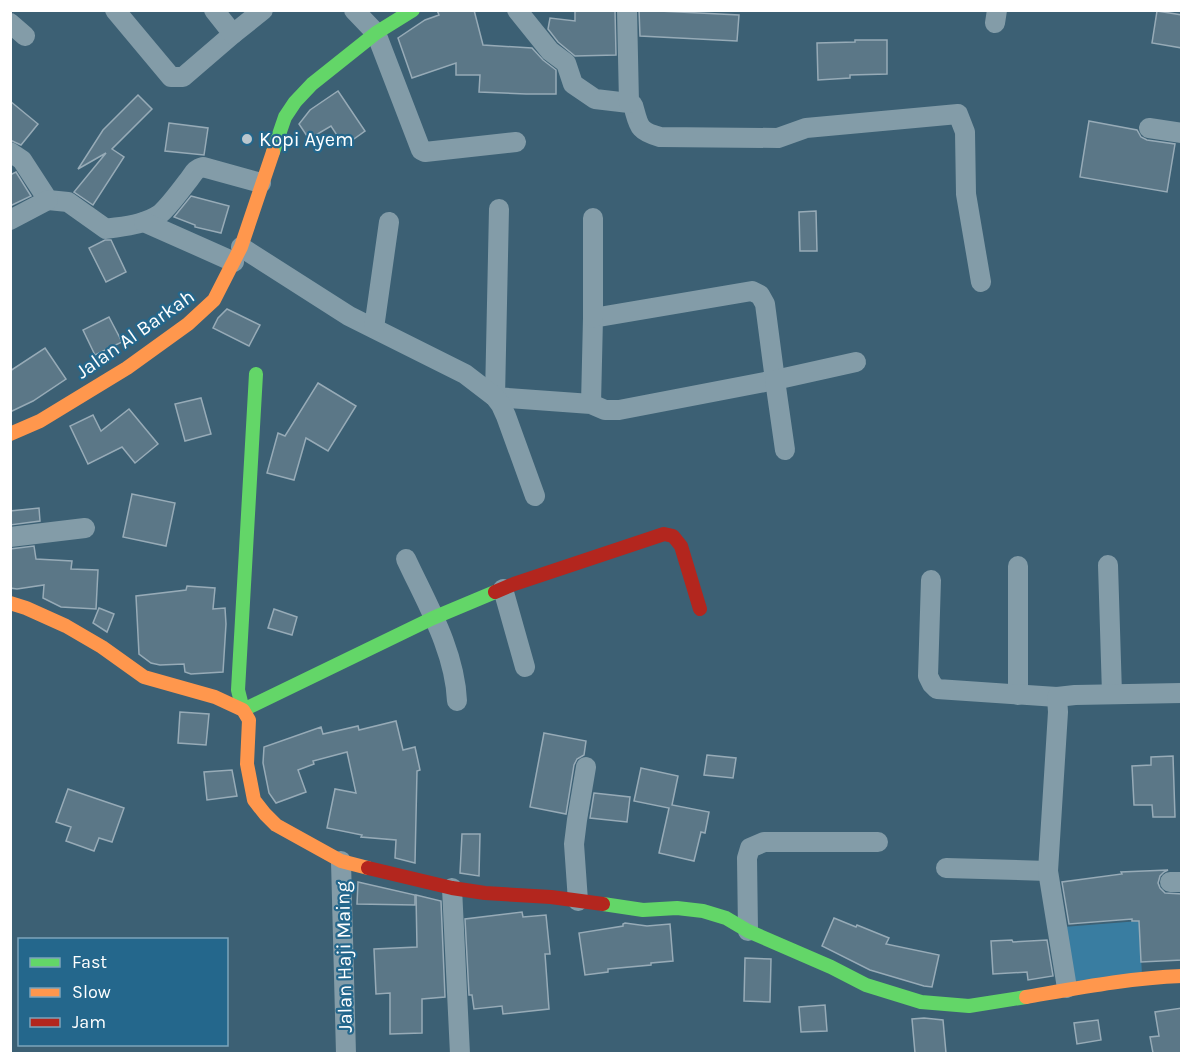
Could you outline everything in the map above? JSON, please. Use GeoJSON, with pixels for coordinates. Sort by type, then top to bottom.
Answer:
{"type":"FeatureCollection","features":[{"type":"Feature","properties":{"kind":"street"},"geometry":{"type":"LineString","coordinates":[[116,10],[171,77],[183,77],[263,10]]}},
{"type":"Feature","properties":{"kind":"street"},"geometry":{"type":"LineString","coordinates":[[214,10],[233,34]]}},
{"type":"Feature","properties":{"kind":"street"},"geometry":{"type":"LineString","coordinates":[[354,10],[376,33],[421,150],[425,152],[516,142]]}},
{"type":"Feature","properties":{"kind":"street","name":"Jalan Al Barkah"},"geometry":{"type":"LineString","coordinates":[[10,434],[40,421],[127,368],[188,324],[214,300],[238,255],[285,117],[295,102],[312,84],[376,33],[412,10]]}},
{"type":"Feature","properties":{"kind":"street"},"geometry":{"type":"LineString","coordinates":[[517,10],[550,51],[566,63],[573,84],[595,99],[633,105],[639,125],[646,133],[660,137],[778,138],[806,128],[958,114],[965,132],[966,194],[981,282]]}},
{"type":"Feature","properties":{"kind":"street"},"geometry":{"type":"LineString","coordinates":[[627,10],[629,103]]}},
{"type":"Feature","properties":{"kind":"street"},"geometry":{"type":"LineString","coordinates":[[1149,128],[1182,133]]}},
{"type":"Feature","properties":{"kind":"street"},"geometry":{"type":"LineString","coordinates":[[10,152],[22,160],[48,200]]}},
{"type":"Feature","properties":{"kind":"street"},"geometry":{"type":"LineString","coordinates":[[10,220],[48,200],[68,202],[106,229],[144,222],[160,213],[193,173],[203,167],[261,183]]}},
{"type":"Feature","properties":{"kind":"street"},"geometry":{"type":"LineString","coordinates":[[495,397],[499,208]]}},
{"type":"Feature","properties":{"kind":"street"},"geometry":{"type":"LineString","coordinates":[[591,404],[593,218]]}},
{"type":"Feature","properties":{"kind":"street"},"geometry":{"type":"LineString","coordinates":[[144,222],[238,255],[349,316],[465,374],[495,397],[503,411],[535,496]]}},
{"type":"Feature","properties":{"kind":"street"},"geometry":{"type":"LineString","coordinates":[[374,328],[389,222]]}},
{"type":"Feature","properties":{"kind":"street"},"geometry":{"type":"LineString","coordinates":[[593,318],[752,291],[760,295],[765,304],[785,450]]}},
{"type":"Feature","properties":{"kind":"street"},"geometry":{"type":"LineString","coordinates":[[495,397],[591,404],[604,410],[619,410],[856,362]]}},
{"type":"Feature","properties":{"kind":"street"},"geometry":{"type":"LineString","coordinates":[[256,374],[238,690],[243,710],[249,720],[247,764],[254,800],[276,825],[341,861],[452,888],[485,893],[551,897],[643,910],[677,908],[703,911],[726,918],[748,931],[831,967],[866,985],[921,1002],[969,1006],[1046,994],[1067,988],[1151,977],[1182,976]]}},
{"type":"Feature","properties":{"kind":"street"},"geometry":{"type":"LineString","coordinates":[[10,537],[85,528]]}},
{"type":"Feature","properties":{"kind":"street"},"geometry":{"type":"LineString","coordinates":[[243,710],[433,618],[503,589],[664,534],[673,536],[681,546],[700,609]]}},
{"type":"Feature","properties":{"kind":"street"},"geometry":{"type":"LineString","coordinates":[[406,559],[449,654],[457,686],[457,701]]}},
{"type":"Feature","properties":{"kind":"street"},"geometry":{"type":"LineString","coordinates":[[1108,565],[1112,694]]}},
{"type":"Feature","properties":{"kind":"street"},"geometry":{"type":"LineString","coordinates":[[1018,566],[1018,694]]}},
{"type":"Feature","properties":{"kind":"street"},"geometry":{"type":"LineString","coordinates":[[931,580],[928,676],[937,688],[1057,697],[1182,693]]}},
{"type":"Feature","properties":{"kind":"street"},"geometry":{"type":"LineString","coordinates":[[503,589],[525,667]]}},
{"type":"Feature","properties":{"kind":"street"},"geometry":{"type":"LineString","coordinates":[[10,603],[66,626],[144,676],[215,697],[243,710]]}},
{"type":"Feature","properties":{"kind":"street"},"geometry":{"type":"LineString","coordinates":[[1057,697],[1048,871],[1067,988]]}},
{"type":"Feature","properties":{"kind":"street"},"geometry":{"type":"LineString","coordinates":[[578,901],[574,844],[586,767]]}},
{"type":"Feature","properties":{"kind":"street"},"geometry":{"type":"LineString","coordinates":[[748,931],[747,858],[750,848],[764,842],[878,842]]}},
{"type":"Feature","properties":{"kind":"street","name":"Jalan Haji Maing"},"geometry":{"type":"LineString","coordinates":[[341,861],[346,1053]]}},
{"type":"Feature","properties":{"kind":"street"},"geometry":{"type":"LineString","coordinates":[[946,868],[1048,871]]}},
{"type":"Feature","properties":{"kind":"street"},"geometry":{"type":"LineString","coordinates":[[452,888],[460,1053]]}},
{"type":"Feature","properties":{"kind":"shaded area"},"geometry":{"type":"Polygon","coordinates":[[[1139,921],[1142,975],[1073,984],[1063,927],[1139,921]]]}},
{"type":"Feature","properties":{"kind":"building"},"geometry":{"type":"Polygon","coordinates":[[[437,10],[474,10],[483,45],[532,48],[556,70],[556,94],[479,92],[480,75],[456,75],[456,63],[412,78],[398,38],[425,20],[439,15],[437,10]]]}},
{"type":"Feature","properties":{"kind":"building"},"geometry":{"type":"Polygon","coordinates":[[[575,10],[615,10],[616,55],[575,56],[558,42],[548,29],[550,18],[575,21],[575,10]]]}},
{"type":"Feature","properties":{"kind":"building"},"geometry":{"type":"Polygon","coordinates":[[[639,10],[739,15],[737,41],[640,36],[639,10]]]}},
{"type":"Feature","properties":{"kind":"building"},"geometry":{"type":"Polygon","coordinates":[[[1157,11],[1182,15],[1182,48],[1152,43],[1157,11]]]}},
{"type":"Feature","properties":{"kind":"building"},"geometry":{"type":"Polygon","coordinates":[[[855,40],[887,40],[887,74],[850,75],[850,78],[818,80],[817,43],[855,42],[855,40]]]}},
{"type":"Feature","properties":{"kind":"building"},"geometry":{"type":"Polygon","coordinates":[[[338,91],[365,131],[344,146],[331,126],[309,139],[299,124],[310,110],[338,91]]]}},
{"type":"Feature","properties":{"kind":"building"},"geometry":{"type":"Polygon","coordinates":[[[138,95],[152,109],[112,149],[124,157],[93,205],[74,192],[106,153],[78,169],[103,130],[138,95]]]}},
{"type":"Feature","properties":{"kind":"building"},"geometry":{"type":"Polygon","coordinates":[[[10,101],[38,124],[21,145],[10,140],[10,101]]]}},
{"type":"Feature","properties":{"kind":"building"},"geometry":{"type":"Polygon","coordinates":[[[1089,121],[1137,130],[1141,137],[1147,140],[1175,144],[1167,192],[1080,177],[1089,121]]]}},
{"type":"Feature","properties":{"kind":"building"},"geometry":{"type":"Polygon","coordinates":[[[169,123],[208,128],[204,155],[165,151],[169,123]]]}},
{"type":"Feature","properties":{"kind":"building"},"geometry":{"type":"Polygon","coordinates":[[[16,172],[31,196],[10,206],[10,175],[16,172]]]}},
{"type":"Feature","properties":{"kind":"building"},"geometry":{"type":"Polygon","coordinates":[[[191,196],[229,206],[221,233],[195,227],[195,225],[174,217],[191,196]]]}},
{"type":"Feature","properties":{"kind":"building"},"geometry":{"type":"Polygon","coordinates":[[[816,211],[817,251],[800,251],[799,212],[816,211]]]}},
{"type":"Feature","properties":{"kind":"building"},"geometry":{"type":"Polygon","coordinates":[[[105,240],[111,240],[126,272],[106,282],[89,248],[105,240]]]}},
{"type":"Feature","properties":{"kind":"building"},"geometry":{"type":"Polygon","coordinates":[[[227,309],[260,325],[249,346],[213,328],[218,318],[227,309]]]}},
{"type":"Feature","properties":{"kind":"building"},"geometry":{"type":"Polygon","coordinates":[[[109,317],[122,342],[95,355],[83,330],[109,317]]]}},
{"type":"Feature","properties":{"kind":"building"},"geometry":{"type":"Polygon","coordinates":[[[45,348],[66,379],[33,401],[10,412],[10,371],[45,348]]]}},
{"type":"Feature","properties":{"kind":"building"},"geometry":{"type":"Polygon","coordinates":[[[318,383],[356,406],[328,451],[306,438],[294,480],[267,473],[278,433],[285,436],[318,383]]]}},
{"type":"Feature","properties":{"kind":"building"},"geometry":{"type":"Polygon","coordinates":[[[201,398],[211,434],[185,441],[175,404],[201,398]]]}},
{"type":"Feature","properties":{"kind":"building"},"geometry":{"type":"Polygon","coordinates":[[[129,409],[158,444],[135,463],[122,447],[88,464],[70,426],[93,415],[101,431],[129,409]]]}},
{"type":"Feature","properties":{"kind":"building"},"geometry":{"type":"Polygon","coordinates":[[[132,494],[175,503],[166,546],[123,537],[132,494]]]}},
{"type":"Feature","properties":{"kind":"building"},"geometry":{"type":"Polygon","coordinates":[[[39,508],[40,521],[10,525],[10,511],[39,508]]]}},
{"type":"Feature","properties":{"kind":"building"},"geometry":{"type":"Polygon","coordinates":[[[34,546],[36,559],[72,561],[71,569],[98,570],[96,609],[61,607],[43,598],[44,585],[10,588],[10,549],[34,546]]]}},
{"type":"Feature","properties":{"kind":"building"},"geometry":{"type":"Polygon","coordinates":[[[187,586],[215,588],[213,609],[225,608],[223,672],[191,674],[185,672],[184,664],[151,663],[139,654],[136,596],[186,590],[187,586]]]}},
{"type":"Feature","properties":{"kind":"building"},"geometry":{"type":"Polygon","coordinates":[[[99,608],[114,614],[107,632],[93,623],[99,608]]]}},
{"type":"Feature","properties":{"kind":"building"},"geometry":{"type":"Polygon","coordinates":[[[274,609],[297,617],[292,635],[268,628],[274,609]]]}},
{"type":"Feature","properties":{"kind":"building"},"geometry":{"type":"Polygon","coordinates":[[[180,712],[209,714],[206,745],[178,743],[180,712]]]}},
{"type":"Feature","properties":{"kind":"building"},"geometry":{"type":"Polygon","coordinates":[[[396,721],[403,750],[415,747],[420,770],[417,771],[415,863],[395,858],[396,840],[361,837],[362,835],[327,828],[335,789],[356,793],[347,752],[313,761],[314,764],[298,770],[306,792],[276,803],[269,793],[263,763],[264,747],[321,727],[323,734],[358,726],[359,730],[396,721]]]}},
{"type":"Feature","properties":{"kind":"building"},"geometry":{"type":"Polygon","coordinates":[[[544,733],[586,741],[584,755],[577,759],[574,765],[566,814],[530,807],[544,733]]]}},
{"type":"Feature","properties":{"kind":"building"},"geometry":{"type":"Polygon","coordinates":[[[707,755],[736,758],[733,778],[704,775],[707,755]]]}},
{"type":"Feature","properties":{"kind":"building"},"geometry":{"type":"Polygon","coordinates":[[[1173,756],[1175,817],[1153,817],[1152,805],[1134,805],[1132,766],[1151,765],[1151,757],[1173,756]]]}},
{"type":"Feature","properties":{"kind":"building"},"geometry":{"type":"Polygon","coordinates":[[[641,768],[678,776],[672,805],[709,812],[705,833],[701,832],[694,861],[659,853],[669,808],[634,801],[641,768]]]}},
{"type":"Feature","properties":{"kind":"building"},"geometry":{"type":"Polygon","coordinates":[[[232,770],[237,796],[207,800],[204,772],[232,770]]]}},
{"type":"Feature","properties":{"kind":"building"},"geometry":{"type":"Polygon","coordinates":[[[68,789],[124,808],[112,842],[99,838],[94,851],[66,841],[71,827],[56,822],[68,789]]]}},
{"type":"Feature","properties":{"kind":"building"},"geometry":{"type":"Polygon","coordinates":[[[594,793],[630,797],[627,822],[590,818],[594,793]]]}},
{"type":"Feature","properties":{"kind":"building"},"geometry":{"type":"Polygon","coordinates":[[[462,834],[480,834],[479,876],[460,873],[462,834]]]}},
{"type":"Feature","properties":{"kind":"building"},"geometry":{"type":"Polygon","coordinates":[[[1168,870],[1160,876],[1158,883],[1165,893],[1182,894],[1182,960],[1141,962],[1139,921],[1132,921],[1132,919],[1069,924],[1062,882],[1122,874],[1121,872],[1168,870]]]}},
{"type":"Feature","properties":{"kind":"building"},"geometry":{"type":"Polygon","coordinates":[[[358,882],[415,895],[415,905],[357,904],[358,882]]]}},
{"type":"Feature","properties":{"kind":"building"},"geometry":{"type":"Polygon","coordinates":[[[416,895],[441,901],[445,997],[422,999],[422,1033],[390,1034],[390,993],[376,994],[374,949],[417,947],[416,895]]]}},
{"type":"Feature","properties":{"kind":"building"},"geometry":{"type":"Polygon","coordinates":[[[522,912],[523,917],[546,915],[550,954],[545,954],[549,1009],[503,1014],[502,1006],[474,1009],[472,995],[469,995],[465,919],[522,912]]]}},
{"type":"Feature","properties":{"kind":"building"},"geometry":{"type":"Polygon","coordinates":[[[834,918],[889,938],[886,944],[939,955],[932,987],[870,970],[822,946],[834,918]]]}},
{"type":"Feature","properties":{"kind":"building"},"geometry":{"type":"Polygon","coordinates":[[[625,923],[647,926],[670,924],[673,961],[608,969],[608,972],[585,975],[579,933],[623,926],[625,923]]]}},
{"type":"Feature","properties":{"kind":"building"},"geometry":{"type":"Polygon","coordinates":[[[1012,940],[1013,942],[1047,940],[1053,976],[1028,980],[1027,972],[993,974],[991,941],[1012,940]]]}},
{"type":"Feature","properties":{"kind":"building"},"geometry":{"type":"Polygon","coordinates":[[[745,958],[771,959],[770,1002],[744,1001],[745,958]]]}},
{"type":"Feature","properties":{"kind":"building"},"geometry":{"type":"Polygon","coordinates":[[[825,1005],[827,1031],[801,1032],[799,1007],[825,1005]]]}},
{"type":"Feature","properties":{"kind":"building"},"geometry":{"type":"Polygon","coordinates":[[[1182,1008],[1182,1053],[1153,1053],[1150,1037],[1159,1036],[1155,1012],[1182,1008]]]}},
{"type":"Feature","properties":{"kind":"building"},"geometry":{"type":"Polygon","coordinates":[[[912,1019],[943,1020],[946,1053],[915,1053],[912,1019]]]}},
{"type":"Feature","properties":{"kind":"building"},"geometry":{"type":"Polygon","coordinates":[[[1098,1020],[1101,1040],[1077,1044],[1074,1023],[1098,1020]]]}},
{"type":"Feature","properties":{"kind":"traffic: fast"},"geometry":{"type":"LineString","coordinates":[[273,152],[285,117],[312,84],[376,33],[413,10]]}},
{"type":"Feature","properties":{"kind":"traffic: fast"},"geometry":{"type":"LineString","coordinates":[[256,374],[238,690],[243,710],[433,618],[495,592]]}},
{"type":"Feature","properties":{"kind":"traffic: fast"},"geometry":{"type":"LineString","coordinates":[[603,904],[643,910],[677,908],[703,911],[726,918],[748,931],[831,967],[866,985],[921,1002],[969,1006],[1026,997]]}},
{"type":"Feature","properties":{"kind":"traffic: slow"},"geometry":{"type":"LineString","coordinates":[[10,434],[40,421],[127,368],[188,324],[214,300],[241,247],[273,152]]}},
{"type":"Feature","properties":{"kind":"traffic: slow"},"geometry":{"type":"LineString","coordinates":[[10,603],[66,626],[102,647],[144,677],[215,697],[243,710],[249,720],[247,764],[254,800],[265,814],[276,825],[341,861],[368,868]]}},
{"type":"Feature","properties":{"kind":"traffic: slow"},"geometry":{"type":"LineString","coordinates":[[1026,997],[1123,981],[1182,976]]}},
{"type":"Feature","properties":{"kind":"traffic: jam"},"geometry":{"type":"LineString","coordinates":[[495,592],[664,534],[673,536],[681,546],[700,609]]}},
{"type":"Feature","properties":{"kind":"traffic: jam"},"geometry":{"type":"LineString","coordinates":[[368,868],[452,888],[603,904]]}},
{"type":"Feature","properties":{"kind":"place","name":"Kopi Ayem"},"geometry":{"type":"Point","coordinates":[247,139]}}]}
